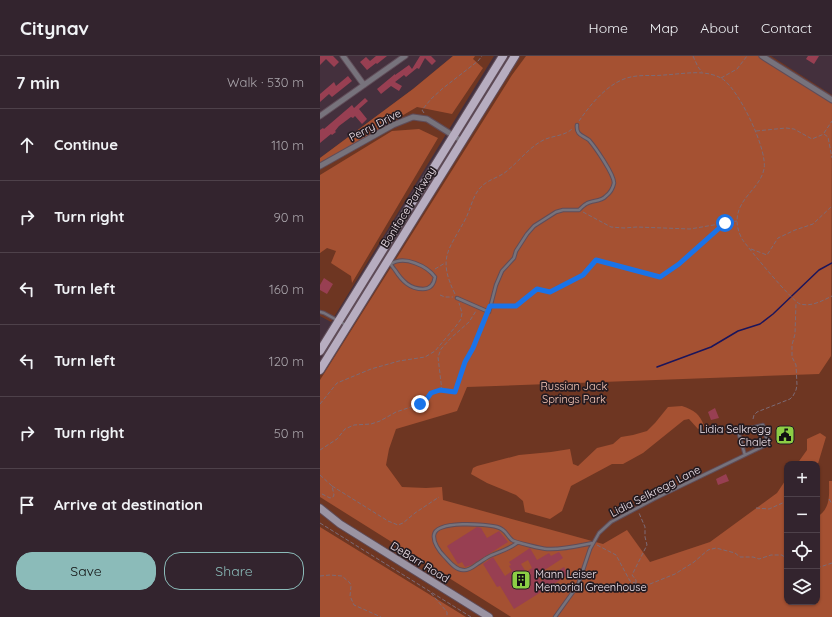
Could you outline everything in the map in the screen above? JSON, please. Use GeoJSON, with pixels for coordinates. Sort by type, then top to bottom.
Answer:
{"type":"FeatureCollection","features":[{"type":"Feature","properties":{"kind":"main road","name":"Boniface Parkway"},"geometry":{"type":"LineString","coordinates":[[320,351],[503,56]]}},
{"type":"Feature","properties":{"kind":"main road","name":"Boniface Parkway"},"geometry":{"type":"LineString","coordinates":[[320,370],[389,263],[515,56]]}},
{"type":"Feature","properties":{"kind":"main road","name":"DeBarr Road"},"geometry":{"type":"LineString","coordinates":[[320,508],[340,524],[489,617]]}},
{"type":"Feature","properties":{"kind":"main road","name":"DeBarr Road"},"geometry":{"type":"LineString","coordinates":[[320,515],[340,524]]}},
{"type":"Feature","properties":{"kind":"street"},"geometry":{"type":"LineString","coordinates":[[343,56],[364,85]]}},
{"type":"Feature","properties":{"kind":"street"},"geometry":{"type":"LineString","coordinates":[[320,116],[405,56]]}},
{"type":"Feature","properties":{"kind":"street"},"geometry":{"type":"LineString","coordinates":[[762,56],[832,100]]}},
{"type":"Feature","properties":{"kind":"street","name":"Perry Drive"},"geometry":{"type":"LineString","coordinates":[[320,166],[393,125],[413,117],[427,119],[462,141]]}},
{"type":"Feature","properties":{"kind":"lane"},"geometry":{"type":"LineString","coordinates":[[457,298],[489,312],[496,285],[502,271],[514,258],[516,251],[534,226],[556,212],[563,210],[579,210],[586,203],[606,197],[612,188],[614,182],[613,177],[596,148],[579,134],[576,129],[577,125]]}},
{"type":"Feature","properties":{"kind":"lane"},"geometry":{"type":"LineString","coordinates":[[396,261],[424,266],[435,277],[435,282],[427,289],[412,288],[403,280],[389,263],[396,261]]}},
{"type":"Feature","properties":{"kind":"lane"},"geometry":{"type":"LineString","coordinates":[[320,312],[339,320],[347,326]]}},
{"type":"Feature","properties":{"kind":"lane","name":"Lidia Selkregg Lane"},"geometry":{"type":"LineString","coordinates":[[555,617],[578,585],[593,543],[599,533],[611,522],[656,498],[768,444],[763,425],[738,431],[745,455]]}},
{"type":"Feature","properties":{"kind":"lane"},"geometry":{"type":"LineString","coordinates":[[517,543],[503,552],[491,555],[469,570],[464,571],[454,566],[442,554],[435,543],[433,536],[437,529],[450,525],[487,524],[504,530],[512,540],[517,543],[546,549],[593,543]]}},
{"type":"Feature","properties":{"kind":"path"},"geometry":{"type":"LineString","coordinates":[[426,115],[422,110],[431,99],[478,61],[482,56]]}},
{"type":"Feature","properties":{"kind":"path"},"geometry":{"type":"LineString","coordinates":[[693,56],[702,72]]}},
{"type":"Feature","properties":{"kind":"path"},"geometry":{"type":"LineString","coordinates":[[721,78],[737,69],[747,56]]}},
{"type":"Feature","properties":{"kind":"path"},"geometry":{"type":"LineString","coordinates":[[755,131],[786,128],[794,129],[812,139],[824,134],[832,121]]}},
{"type":"Feature","properties":{"kind":"path"},"geometry":{"type":"LineString","coordinates":[[824,134],[828,137],[832,158]]}},
{"type":"Feature","properties":{"kind":"path"},"geometry":{"type":"LineString","coordinates":[[749,249],[767,255],[778,238],[813,224],[832,206]]}},
{"type":"Feature","properties":{"kind":"path"},"geometry":{"type":"LineString","coordinates":[[579,210],[611,227],[624,228],[690,229],[737,221]]}},
{"type":"Feature","properties":{"kind":"path"},"geometry":{"type":"LineString","coordinates":[[490,306],[516,306],[537,289],[550,292],[583,275],[596,260],[660,277],[679,264],[725,223]]}},
{"type":"Feature","properties":{"kind":"path"},"geometry":{"type":"LineString","coordinates":[[431,272],[446,262]]}},
{"type":"Feature","properties":{"kind":"path"},"geometry":{"type":"LineString","coordinates":[[787,291],[796,302],[810,305],[832,296]]}},
{"type":"Feature","properties":{"kind":"path"},"geometry":{"type":"LineString","coordinates":[[440,295],[445,298],[457,298]]}},
{"type":"Feature","properties":{"kind":"path"},"geometry":{"type":"LineString","coordinates":[[753,419],[757,412],[783,402],[795,394],[797,385],[796,365],[792,357],[792,345],[795,334],[796,302]]}},
{"type":"Feature","properties":{"kind":"path"},"geometry":{"type":"LineString","coordinates":[[442,391],[438,358],[441,349],[469,322],[479,307]]}},
{"type":"Feature","properties":{"kind":"path"},"geometry":{"type":"LineString","coordinates":[[320,450],[337,439],[345,429],[354,425],[375,423],[396,412],[420,404],[426,400],[431,393],[442,391],[455,392],[465,362],[489,312]]}},
{"type":"Feature","properties":{"kind":"path"},"geometry":{"type":"LineString","coordinates":[[320,475],[332,486],[398,525],[439,497]]}},
{"type":"Feature","properties":{"kind":"path"},"geometry":{"type":"LineString","coordinates":[[320,494],[330,498],[333,497],[332,486]]}},
{"type":"Feature","properties":{"kind":"path"},"geometry":{"type":"LineString","coordinates":[[829,499],[832,504]]}},
{"type":"Feature","properties":{"kind":"path"},"geometry":{"type":"LineString","coordinates":[[756,508],[769,508],[784,502]]}},
{"type":"Feature","properties":{"kind":"path"},"geometry":{"type":"LineString","coordinates":[[636,583],[636,580],[632,575],[647,545],[645,527],[639,513]]}},
{"type":"Feature","properties":{"kind":"path"},"geometry":{"type":"LineString","coordinates":[[320,522],[471,617]]}},
{"type":"Feature","properties":{"kind":"path"},"geometry":{"type":"LineString","coordinates":[[593,543],[616,556],[630,580],[642,586],[675,574],[694,562],[708,550],[716,548],[735,553],[740,556],[753,557],[759,560],[771,556],[782,555],[784,557]]}},
{"type":"Feature","properties":{"kind":"path"},"geometry":{"type":"LineString","coordinates":[[820,567],[832,563]]}},
{"type":"Feature","properties":{"kind":"path"},"geometry":{"type":"LineString","coordinates":[[320,576],[342,576],[350,583],[350,596],[354,605],[381,617]]}},
{"type":"Feature","properties":{"kind":"path"},"geometry":{"type":"LineString","coordinates":[[429,591],[447,612],[447,617]]}},
{"type":"Feature","properties":{"kind":"green space"},"geometry":{"type":"Polygon","coordinates":[[[453,56],[494,56],[331,322],[320,316],[320,158],[413,89],[453,56]]]}},
{"type":"Feature","properties":{"kind":"green space","name":"Russian Jack Springs Park"},"geometry":{"type":"Polygon","coordinates":[[[519,56],[771,56],[832,95],[832,617],[320,617],[320,375],[519,56]]]}},
{"type":"Feature","properties":{"kind":"shaded area"},"geometry":{"type":"Polygon","coordinates":[[[453,56],[475,56],[473,59],[483,68],[452,114],[417,107],[320,164],[320,158],[413,89],[453,56]]]}},
{"type":"Feature","properties":{"kind":"shaded area","name":"Russian Jack Springs Park"},"geometry":{"type":"Polygon","coordinates":[[[526,56],[759,56],[832,102],[831,356],[819,374],[467,387],[457,411],[396,429],[389,449],[386,465],[402,487],[442,487],[443,500],[603,544],[627,530],[650,562],[710,542],[777,493],[784,482],[784,605],[820,605],[820,515],[827,506],[829,497],[829,481],[832,481],[832,617],[511,617],[320,497],[320,380],[512,75],[526,56]]]}},
{"type":"Feature","properties":{"kind":"shaded area"},"geometry":{"type":"Polygon","coordinates":[[[419,129],[438,138],[352,283],[351,276],[331,263],[336,251],[327,248],[320,253],[320,175],[392,131],[419,129]]]}},
{"type":"Feature","properties":{"kind":"shaded area"},"geometry":{"type":"Polygon","coordinates":[[[682,406],[696,413],[701,418],[704,426],[698,429],[689,419],[684,420],[643,453],[623,464],[612,464],[571,486],[562,511],[550,519],[525,512],[523,501],[516,495],[487,483],[471,474],[473,468],[477,466],[519,455],[570,449],[573,464],[578,466],[597,448],[613,444],[621,437],[647,431],[668,407],[682,406]]]}},
{"type":"Feature","properties":{"kind":"shaded area"},"geometry":{"type":"Polygon","coordinates":[[[820,433],[826,437],[819,461],[799,461],[807,450],[807,439],[820,433]]]}},
{"type":"Feature","properties":{"kind":"shaded area"},"geometry":{"type":"Polygon","coordinates":[[[320,527],[466,617],[320,617],[320,527]]]}},
{"type":"Feature","properties":{"kind":"building"},"geometry":{"type":"Polygon","coordinates":[[[320,56],[333,56],[339,62],[334,67],[326,59],[320,65],[320,56]]]}},
{"type":"Feature","properties":{"kind":"building"},"geometry":{"type":"Polygon","coordinates":[[[376,56],[387,56],[367,70],[360,62],[366,57],[370,61],[376,56]]]}},
{"type":"Feature","properties":{"kind":"building"},"geometry":{"type":"Polygon","coordinates":[[[420,56],[431,56],[436,61],[432,65],[425,58],[419,69],[417,68],[406,77],[404,75],[395,82],[402,86],[399,91],[391,86],[381,94],[377,89],[409,65],[412,69],[420,56]]]}},
{"type":"Feature","properties":{"kind":"building"},"geometry":{"type":"Polygon","coordinates":[[[808,56],[819,56],[814,64],[806,59],[808,56]]]}},
{"type":"Feature","properties":{"kind":"building"},"geometry":{"type":"Polygon","coordinates":[[[348,76],[352,81],[332,97],[329,94],[320,102],[320,94],[334,82],[336,86],[348,76]]]}},
{"type":"Feature","properties":{"kind":"building"},"geometry":{"type":"Polygon","coordinates":[[[365,98],[368,101],[359,109],[367,119],[362,124],[355,116],[353,118],[351,117],[339,126],[335,131],[336,132],[320,143],[320,130],[323,128],[324,129],[352,105],[354,108],[365,98]]]}},
{"type":"Feature","properties":{"kind":"building"},"geometry":{"type":"Polygon","coordinates":[[[324,278],[333,284],[327,294],[320,290],[320,285],[324,278]]]}},
{"type":"Feature","properties":{"kind":"building"},"geometry":{"type":"Polygon","coordinates":[[[715,408],[719,418],[711,420],[708,412],[715,408]]]}},
{"type":"Feature","properties":{"kind":"building","name":"Lidia Selkregg Chalet"},"geometry":{"type":"Polygon","coordinates":[[[787,426],[788,430],[791,429],[793,437],[790,441],[780,444],[778,433],[781,428],[787,426]]]}},
{"type":"Feature","properties":{"kind":"building"},"geometry":{"type":"Polygon","coordinates":[[[726,474],[729,481],[718,485],[716,479],[726,474]]]}},
{"type":"Feature","properties":{"kind":"building"},"geometry":{"type":"Polygon","coordinates":[[[477,527],[481,528],[487,538],[499,531],[508,542],[471,565],[465,567],[462,562],[458,564],[447,546],[477,527]]]}},
{"type":"Feature","properties":{"kind":"building","name":"Mann Leiser Memorial Greenhouse"},"geometry":{"type":"Polygon","coordinates":[[[530,548],[537,560],[549,553],[551,556],[559,552],[563,558],[537,575],[541,581],[564,567],[568,575],[514,609],[500,586],[497,587],[483,564],[493,557],[505,576],[512,571],[509,566],[511,565],[509,562],[530,548]],[[528,560],[521,564],[526,572],[532,568],[528,560]]]}},
{"type":"Feature","properties":{"kind":"waterway"},"geometry":{"type":"LineString","coordinates":[[657,367],[711,347],[738,331],[760,324],[773,314],[819,270],[832,263]]}},
{"type":"Feature","properties":{"kind":"place","name":"Lidia Selkregg Chalet"},"geometry":{"type":"Point","coordinates":[785,435]}},
{"type":"Feature","properties":{"kind":"place","name":"Mann Leiser Memorial Greenhouse"},"geometry":{"type":"Point","coordinates":[521,580]}},
{"type":"Feature","properties":{"kind":"route"},"geometry":{"type":"LineString","coordinates":[[420,404],[426,400],[431,393],[440,390],[455,392],[465,362],[473,348],[489,312],[490,306],[516,306],[537,289],[550,292],[583,275],[596,260],[660,277],[679,264],[725,223]]}}]}
